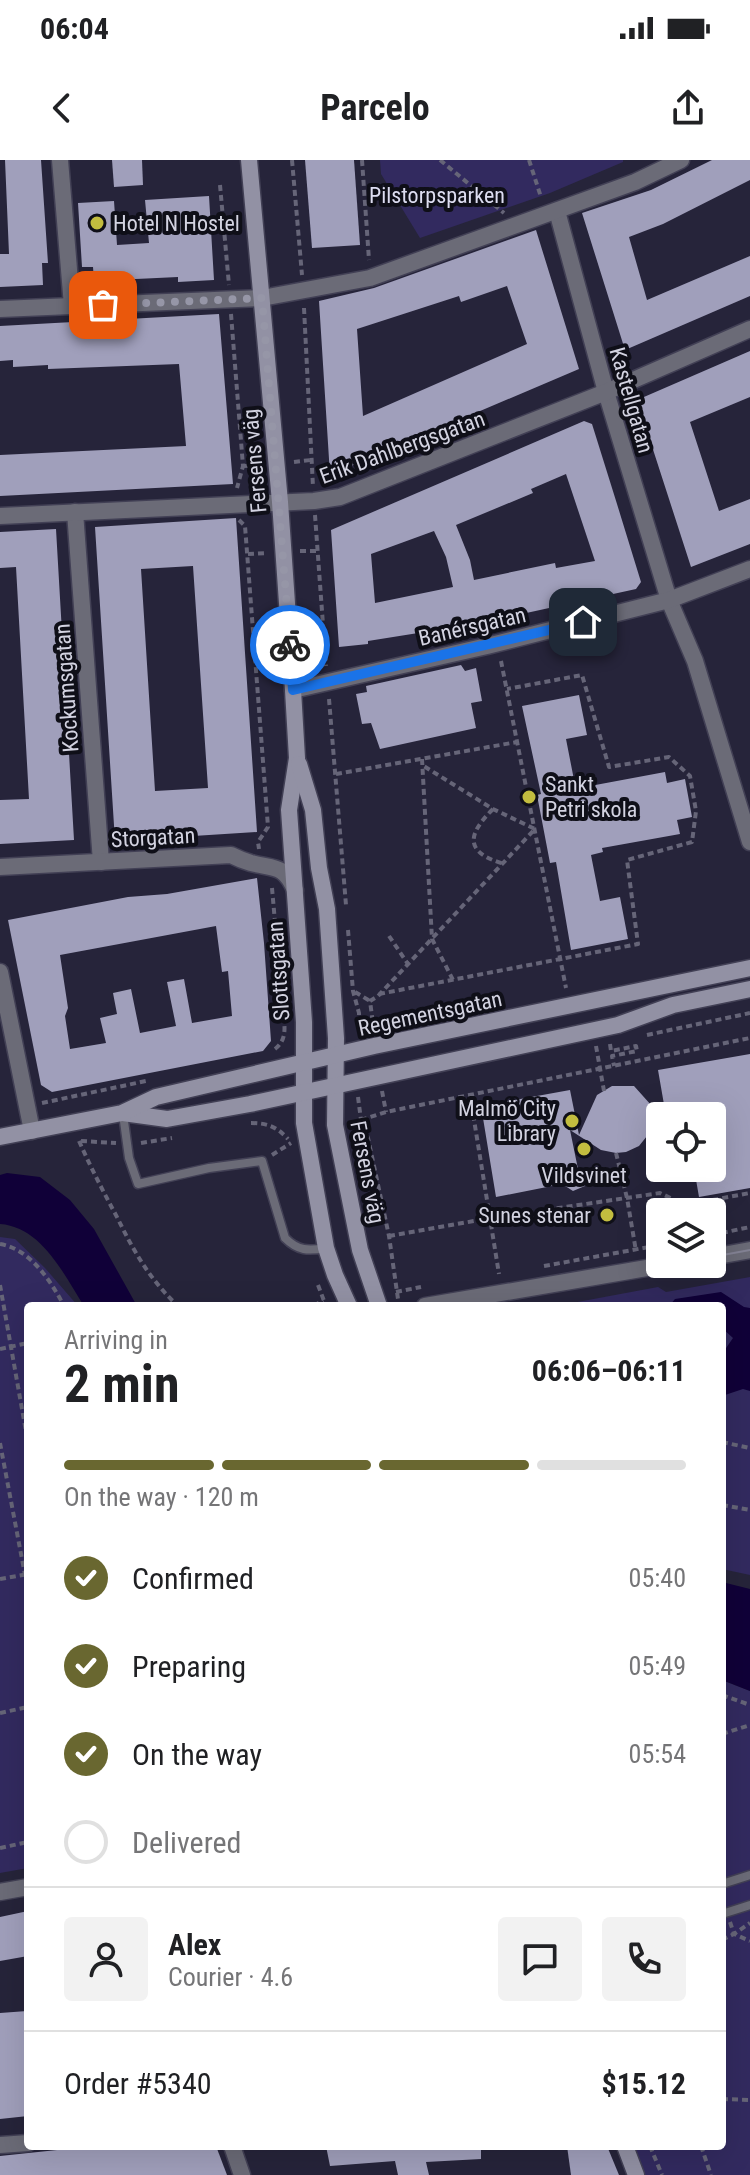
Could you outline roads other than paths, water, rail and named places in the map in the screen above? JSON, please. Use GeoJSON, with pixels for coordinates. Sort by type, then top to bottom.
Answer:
{"type":"FeatureCollection","features":[{"type":"Feature","properties":{"kind":"main road","name":"Fersens väg"},"geometry":{"type":"LineString","coordinates":[[249,160],[280,502],[293,690],[297,758],[289,810],[294,884]]}},
{"type":"Feature","properties":{"kind":"main road","name":"Fersens väg"},"geometry":{"type":"LineString","coordinates":[[297,758],[313,810],[327,909],[333,999],[335,1125],[360,1250],[378,1302]]}},
{"type":"Feature","properties":{"kind":"main road","name":"Slottsgatan"},"geometry":{"type":"LineString","coordinates":[[294,884],[305,1063]]}},
{"type":"Feature","properties":{"kind":"main road","name":"Regementsgatan"},"geometry":{"type":"LineString","coordinates":[[0,1137],[122,1113],[156,1097],[366,1048],[750,968]]}},
{"type":"Feature","properties":{"kind":"main road","name":"Regementsgatan"},"geometry":{"type":"LineString","coordinates":[[122,1113],[167,1119],[618,1025],[673,1005],[750,989]]}},
{"type":"Feature","properties":{"kind":"main road"},"geometry":{"type":"LineString","coordinates":[[305,1063],[304,1123],[308,1149],[326,1248],[347,1302]]}},
{"type":"Feature","properties":{"kind":"main road"},"geometry":{"type":"LineString","coordinates":[[627,2150],[636,2175]]}},
{"type":"Feature","properties":{"kind":"street"},"geometry":{"type":"LineString","coordinates":[[60,160],[72,306]]}},
{"type":"Feature","properties":{"kind":"street"},"geometry":{"type":"LineString","coordinates":[[0,309],[262,298],[370,278],[635,182],[681,160]]}},
{"type":"Feature","properties":{"kind":"street","name":"Kastellgatan"},"geometry":{"type":"LineString","coordinates":[[552,213],[669,600],[695,661],[750,842]]}},
{"type":"Feature","properties":{"kind":"street","name":"Erik Dahlbergsgatan"},"geometry":{"type":"LineString","coordinates":[[0,516],[314,501],[340,497],[606,392],[750,329]]}},
{"type":"Feature","properties":{"kind":"street","name":"Kockumsgatan"},"geometry":{"type":"LineString","coordinates":[[75,512],[101,862]]}},
{"type":"Feature","properties":{"kind":"street","name":"Banérsgatan"},"geometry":{"type":"LineString","coordinates":[[293,690],[669,600],[750,569]]}},
{"type":"Feature","properties":{"kind":"street","name":"Storgatan"},"geometry":{"type":"LineString","coordinates":[[0,867],[231,855],[253,864],[275,867],[294,884]]}},
{"type":"Feature","properties":{"kind":"street"},"geometry":{"type":"LineString","coordinates":[[0,972],[32,1131]]}},
{"type":"Feature","properties":{"kind":"street"},"geometry":{"type":"LineString","coordinates":[[726,1254],[750,1250]]}},
{"type":"Feature","properties":{"kind":"street"},"geometry":{"type":"LineString","coordinates":[[448,1302],[646,1268]]}},
{"type":"Feature","properties":{"kind":"street"},"geometry":{"type":"LineString","coordinates":[[0,1892],[24,1888]]}},
{"type":"Feature","properties":{"kind":"street"},"geometry":{"type":"LineString","coordinates":[[0,2145],[24,2143]]}},
{"type":"Feature","properties":{"kind":"street"},"geometry":{"type":"LineString","coordinates":[[233,2150],[242,2175]]}},
{"type":"Feature","properties":{"kind":"lane"},"geometry":{"type":"LineString","coordinates":[[122,1113],[129,1158],[138,1184],[209,1168],[262,1161],[285,1238],[294,1247],[312,1251],[326,1248]]}},
{"type":"Feature","properties":{"kind":"lane"},"geometry":{"type":"LineString","coordinates":[[726,1883],[750,1875]]}},
{"type":"Feature","properties":{"kind":"lane"},"geometry":{"type":"LineString","coordinates":[[726,1913],[750,1905]]}},
{"type":"Feature","properties":{"kind":"tram line"},"geometry":{"type":"LineString","coordinates":[[726,1254],[750,1250]]}},
{"type":"Feature","properties":{"kind":"place","name":"Hotel N Hostel"},"geometry":{"type":"Point","coordinates":[97,223]}},
{"type":"Feature","properties":{"kind":"place","name":"Sankt Petri skola"},"geometry":{"type":"Point","coordinates":[529,797]}},
{"type":"Feature","properties":{"kind":"place","name":"Malmö City Library"},"geometry":{"type":"Point","coordinates":[572,1121]}},
{"type":"Feature","properties":{"kind":"place","name":"Vildsvinet"},"geometry":{"type":"Point","coordinates":[584,1149]}},
{"type":"Feature","properties":{"kind":"place","name":"Sunes stenar"},"geometry":{"type":"Point","coordinates":[607,1215]}},
{"type":"Feature","properties":{"kind":"park label","name":"Pilstorpsparken"},"geometry":{"type":"Point","coordinates":[437,195]}}]}
